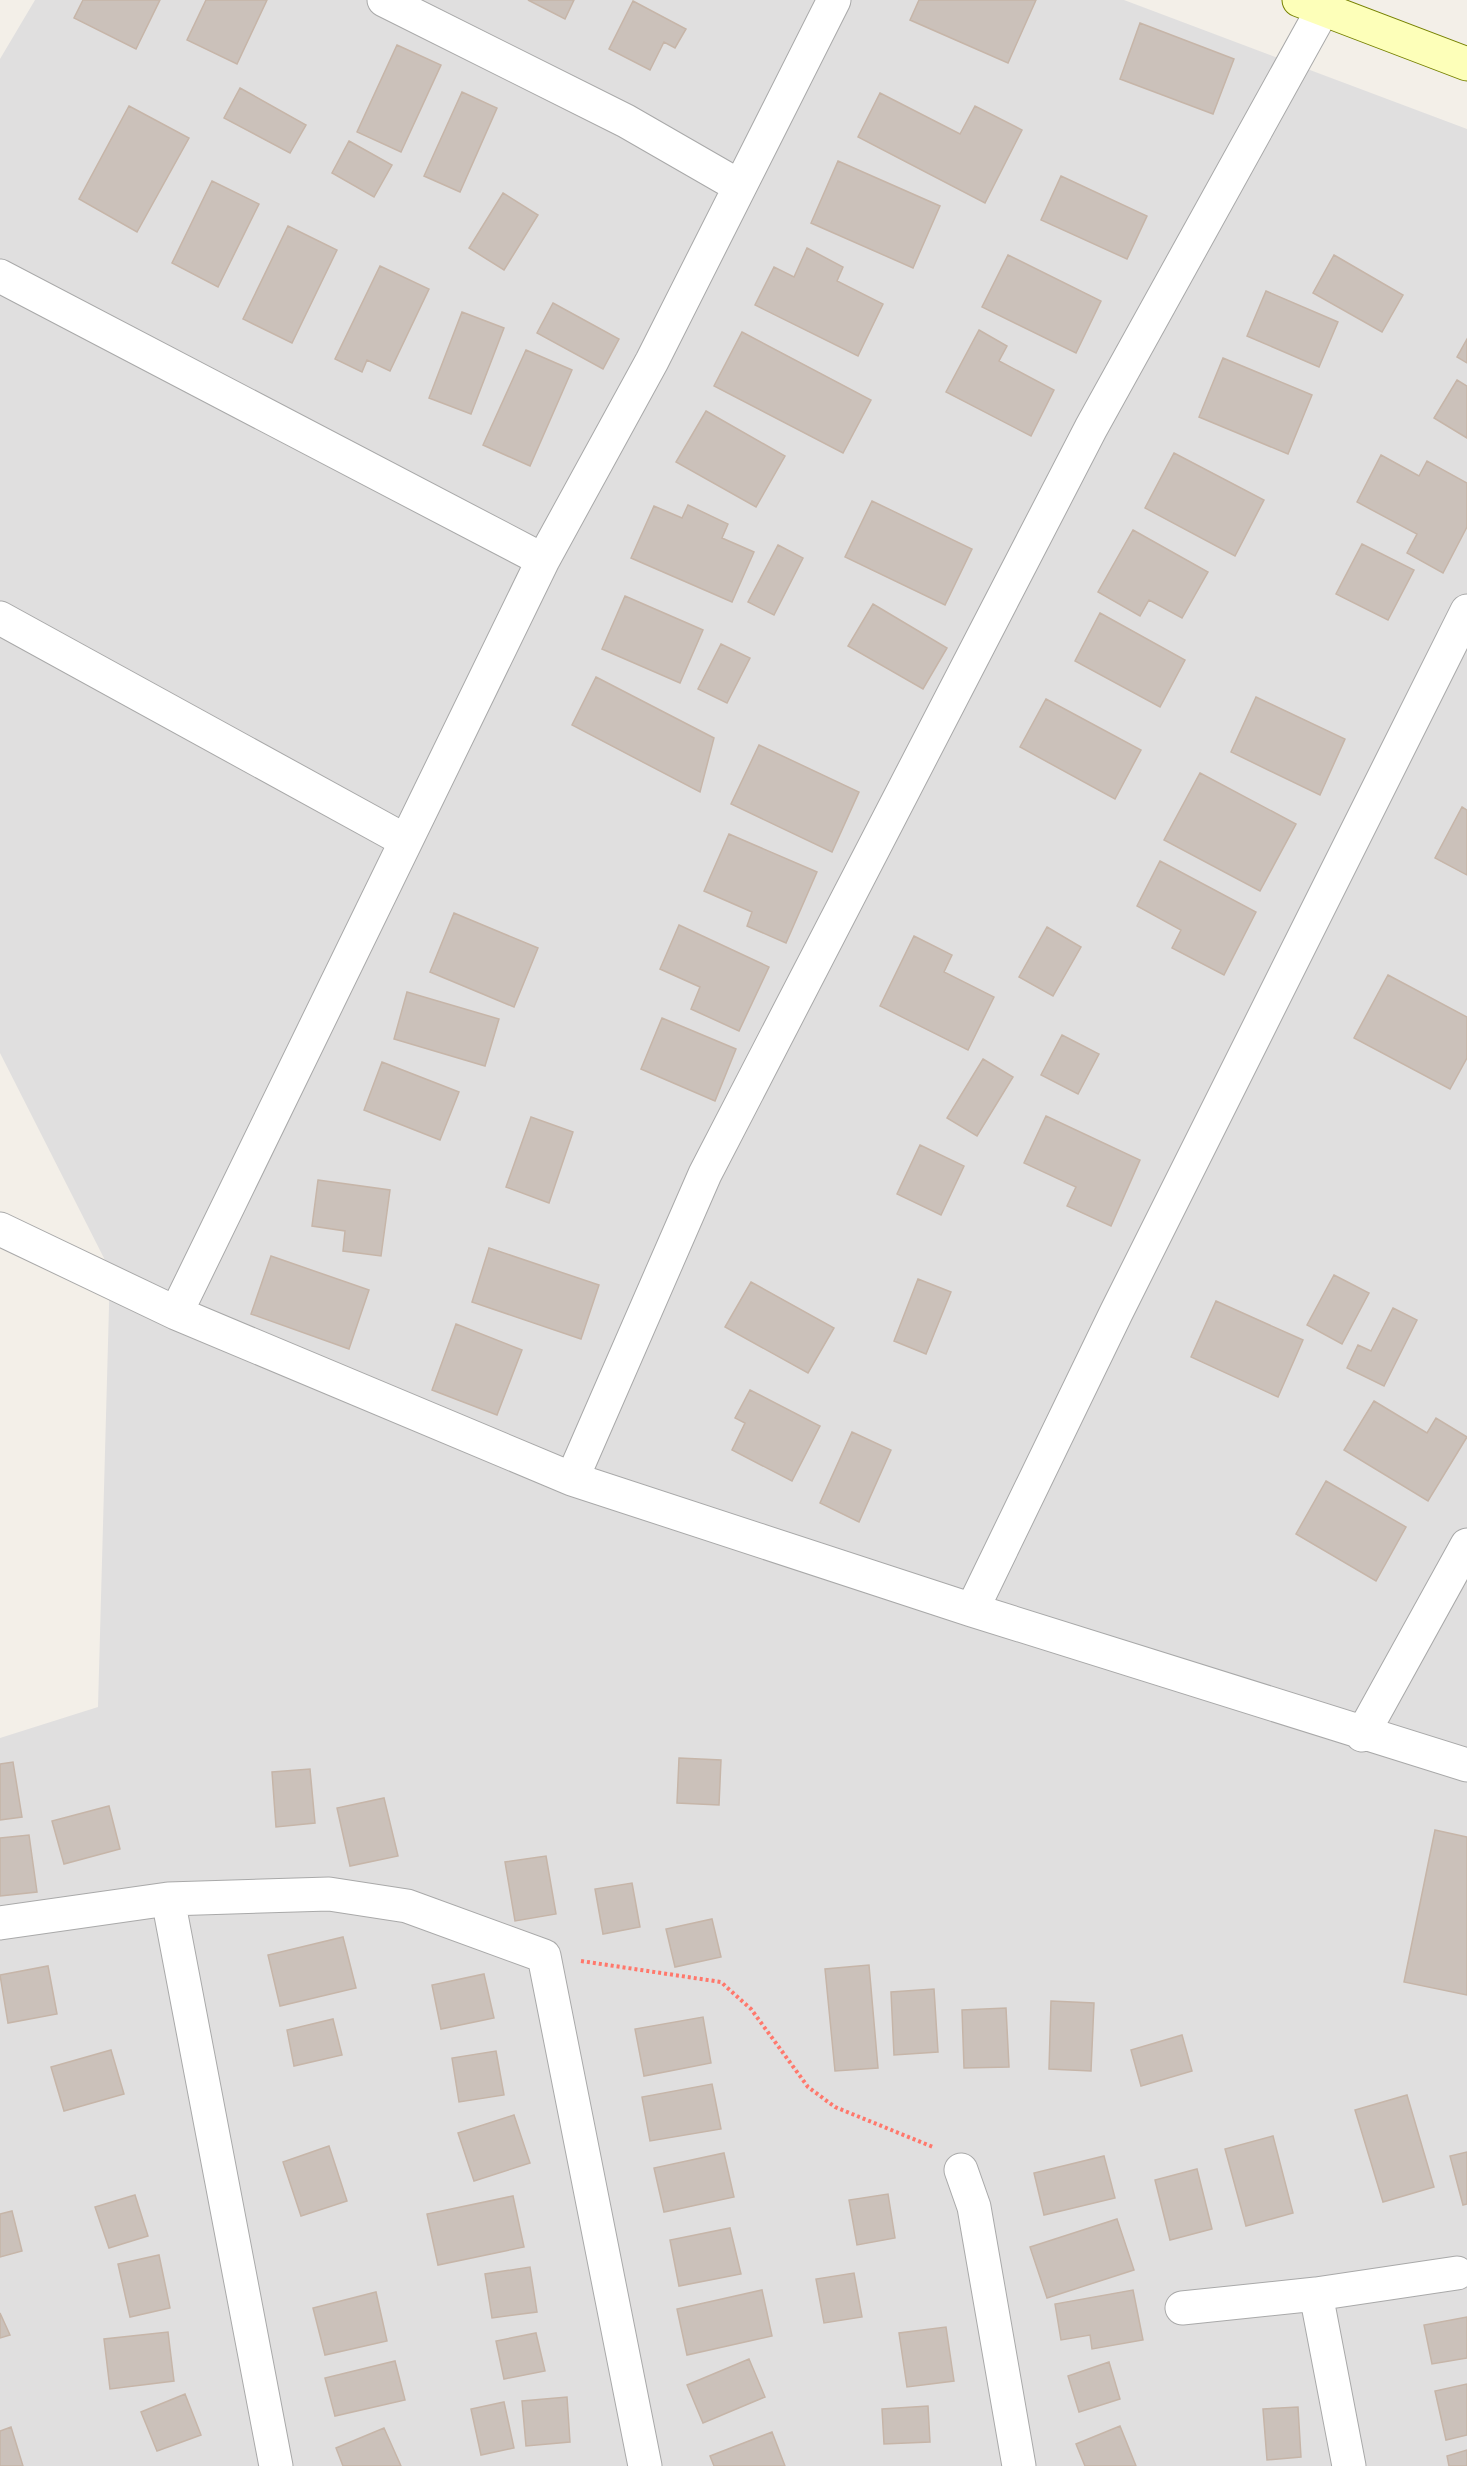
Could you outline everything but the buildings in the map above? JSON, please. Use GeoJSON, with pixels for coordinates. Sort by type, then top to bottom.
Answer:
{"type":"FeatureCollection","features":[{"type":"Feature","properties":{"kind":"street"},"geometry":{"type":"LineString","coordinates":[[384,0],[626,121],[739,186]]}},
{"type":"Feature","properties":{"kind":"street"},"geometry":{"type":"LineString","coordinates":[[177,1313],[543,560],[652,360],[834,0]]}},
{"type":"Feature","properties":{"kind":"street"},"geometry":{"type":"LineString","coordinates":[[572,1479],[705,1174],[1311,4],[1467,64]]}},
{"type":"Feature","properties":{"kind":"street"},"geometry":{"type":"LineString","coordinates":[[0,276],[543,560]]}},
{"type":"Feature","properties":{"kind":"street"},"geometry":{"type":"LineString","coordinates":[[972,1610],[1116,1312],[1467,610]]}},
{"type":"Feature","properties":{"kind":"street"},"geometry":{"type":"LineString","coordinates":[[0,618],[406,841]]}},
{"type":"Feature","properties":{"kind":"street"},"geometry":{"type":"LineString","coordinates":[[0,1229],[177,1313],[572,1479],[1362,1735],[1467,1765]]}},
{"type":"Feature","properties":{"kind":"street"},"geometry":{"type":"LineString","coordinates":[[1362,1735],[1467,1545]]}},
{"type":"Feature","properties":{"kind":"street"},"geometry":{"type":"LineString","coordinates":[[0,1923],[168,1899],[340,1896],[407,1906],[544,1956],[645,2466]]}},
{"type":"Feature","properties":{"kind":"street"},"geometry":{"type":"LineString","coordinates":[[168,1899],[276,2466]]}},
{"type":"Feature","properties":{"kind":"street"},"geometry":{"type":"LineString","coordinates":[[961,2170],[974,2208],[1019,2466]]}},
{"type":"Feature","properties":{"kind":"street"},"geometry":{"type":"LineString","coordinates":[[1182,2307],[1316,2294],[1458,2273]]}},
{"type":"Feature","properties":{"kind":"street"},"geometry":{"type":"LineString","coordinates":[[1316,2294],[1349,2466]]}},
{"type":"Feature","properties":{"kind":"path"},"geometry":{"type":"LineString","coordinates":[[544,1956],[721,1982],[751,2009],[808,2087],[835,2107],[945,2151],[961,2170]]}},
{"type":"Feature","properties":{"kind":"shaded area"},"geometry":{"type":"Polygon","coordinates":[[[35,0],[1124,0],[1467,129],[1467,2466],[0,2466],[0,1738],[98,1707],[110,1270],[0,1053],[0,59],[35,0]]]}}]}
